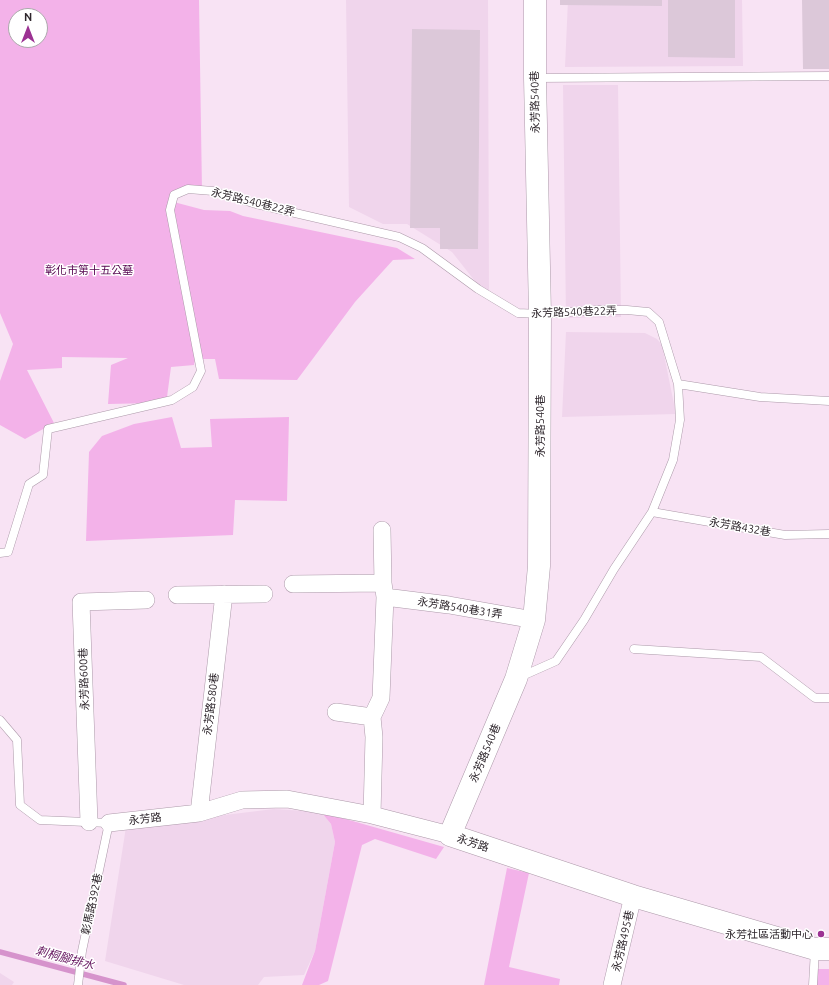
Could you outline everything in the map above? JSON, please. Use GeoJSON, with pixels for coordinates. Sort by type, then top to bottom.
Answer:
{"type":"FeatureCollection","features":[{"type":"Feature","properties":{"kind":"street","name":"永芳路540巷"},"geometry":{"type":"LineString","coordinates":[[450,835],[516,679],[534,620],[539,566],[540,314],[535,78],[535,0]]}},
{"type":"Feature","properties":{"kind":"street"},"geometry":{"type":"LineString","coordinates":[[372,815],[374,737],[372,717],[381,698],[384,590],[382,530]]}},
{"type":"Feature","properties":{"kind":"street","name":"永芳路540巷31弄"},"geometry":{"type":"LineString","coordinates":[[293,584],[384,590],[449,605],[534,620]]}},
{"type":"Feature","properties":{"kind":"street","name":"永芳路580巷"},"geometry":{"type":"LineString","coordinates":[[199,813],[224,594]]}},
{"type":"Feature","properties":{"kind":"street"},"geometry":{"type":"LineString","coordinates":[[177,595],[264,594]]}},
{"type":"Feature","properties":{"kind":"street","name":"永芳路600巷"},"geometry":{"type":"LineString","coordinates":[[89,822],[81,602],[146,600]]}},
{"type":"Feature","properties":{"kind":"street"},"geometry":{"type":"LineString","coordinates":[[336,712],[372,717]]}},
{"type":"Feature","properties":{"kind":"street","name":"永芳路"},"geometry":{"type":"LineString","coordinates":[[109,823],[199,813],[242,800],[287,799],[372,815],[450,835],[633,896],[822,949]]}},
{"type":"Feature","properties":{"kind":"street","name":"永芳路495巷"},"geometry":{"type":"LineString","coordinates":[[612,985],[633,896]]}},
{"type":"Feature","properties":{"kind":"lane"},"geometry":{"type":"LineString","coordinates":[[535,78],[829,76]]}},
{"type":"Feature","properties":{"kind":"lane","name":"永芳路540巷22弄"},"geometry":{"type":"LineString","coordinates":[[0,553],[8,552],[29,484],[43,474],[48,429],[172,400],[193,388],[201,371],[170,210],[174,195],[188,189],[213,191],[256,204],[399,237],[422,248],[478,289],[518,313],[540,314],[598,310],[648,312],[659,322],[678,384],[680,420],[673,460],[652,512],[614,569],[584,620],[556,661],[516,679]]}},
{"type":"Feature","properties":{"kind":"lane"},"geometry":{"type":"LineString","coordinates":[[678,384],[760,397],[829,401]]}},
{"type":"Feature","properties":{"kind":"lane","name":"永芳路432巷"},"geometry":{"type":"LineString","coordinates":[[652,512],[785,535],[829,534]]}},
{"type":"Feature","properties":{"kind":"lane"},"geometry":{"type":"LineString","coordinates":[[634,648],[761,657],[815,698],[829,698]]}},
{"type":"Feature","properties":{"kind":"lane"},"geometry":{"type":"LineString","coordinates":[[0,720],[17,740],[20,804],[40,820],[109,823]]}},
{"type":"Feature","properties":{"kind":"lane","name":"彰馬路392巷"},"geometry":{"type":"LineString","coordinates":[[78,985],[82,951],[109,823]]}},
{"type":"Feature","properties":{"kind":"lane"},"geometry":{"type":"LineString","coordinates":[[812,985],[822,949]]}},
{"type":"Feature","properties":{"kind":"shaded area"},"geometry":{"type":"Polygon","coordinates":[[[346,0],[488,0],[489,299],[452,252],[407,224],[383,224],[349,207],[346,0]]]}},
{"type":"Feature","properties":{"kind":"shaded area"},"geometry":{"type":"Polygon","coordinates":[[[568,0],[742,0],[743,66],[565,67],[568,0]]]}},
{"type":"Feature","properties":{"kind":"shaded area"},"geometry":{"type":"Polygon","coordinates":[[[563,85],[618,85],[621,317],[566,318],[563,85]]]}},
{"type":"Feature","properties":{"kind":"shaded area"},"geometry":{"type":"Polygon","coordinates":[[[566,332],[645,333],[657,339],[662,345],[676,414],[562,417],[566,332]]]}},
{"type":"Feature","properties":{"kind":"shaded area"},"geometry":{"type":"Polygon","coordinates":[[[274,809],[321,812],[331,824],[335,842],[315,951],[304,975],[264,977],[258,985],[184,985],[105,961],[126,827],[274,809]]]}},
{"type":"Feature","properties":{"kind":"shaded area"},"geometry":{"type":"Polygon","coordinates":[[[0,973],[14,982],[12,985],[0,985],[0,973]]]}},
{"type":"Feature","properties":{"kind":"green space","name":"彰化市第十五公墓"},"geometry":{"type":"Polygon","coordinates":[[[0,0],[199,0],[202,191],[175,194],[170,201],[204,210],[230,211],[243,216],[397,248],[415,259],[393,260],[355,302],[297,380],[219,379],[215,359],[195,359],[194,365],[171,367],[167,397],[154,403],[108,404],[111,365],[128,358],[62,357],[62,368],[27,370],[54,423],[25,439],[0,425],[0,381],[13,344],[0,313],[0,0]]]}},
{"type":"Feature","properties":{"kind":"green space"},"geometry":{"type":"Polygon","coordinates":[[[172,417],[181,448],[212,447],[210,419],[289,417],[287,501],[235,500],[233,535],[86,541],[89,452],[102,436],[134,424],[172,417]]]}},
{"type":"Feature","properties":{"kind":"green space"},"geometry":{"type":"Polygon","coordinates":[[[321,812],[444,847],[436,859],[375,839],[362,845],[328,981],[319,985],[302,985],[315,951],[335,842],[331,824],[321,812]]]}},
{"type":"Feature","properties":{"kind":"green space"},"geometry":{"type":"Polygon","coordinates":[[[507,868],[529,873],[509,967],[560,979],[559,985],[484,985],[507,868]]]}},
{"type":"Feature","properties":{"kind":"green space"},"geometry":{"type":"Polygon","coordinates":[[[816,969],[829,969],[829,985],[816,985],[816,969]]]}},
{"type":"Feature","properties":{"kind":"building"},"geometry":{"type":"Polygon","coordinates":[[[560,0],[662,0],[662,6],[560,5],[560,0]]]}},
{"type":"Feature","properties":{"kind":"building"},"geometry":{"type":"Polygon","coordinates":[[[668,0],[735,0],[735,58],[668,57],[668,0]]]}},
{"type":"Feature","properties":{"kind":"building"},"geometry":{"type":"Polygon","coordinates":[[[802,0],[829,0],[829,69],[803,69],[802,0]]]}},
{"type":"Feature","properties":{"kind":"building"},"geometry":{"type":"Polygon","coordinates":[[[412,29],[480,30],[478,249],[440,249],[440,228],[410,228],[412,29]]]}},
{"type":"Feature","properties":{"kind":"waterway","name":"刺桐腳排水"},"geometry":{"type":"LineString","coordinates":[[0,952],[124,985]]}},
{"type":"Feature","properties":{"kind":"place","name":"永芳社區活動中心"},"geometry":{"type":"Point","coordinates":[821,934]}}]}
